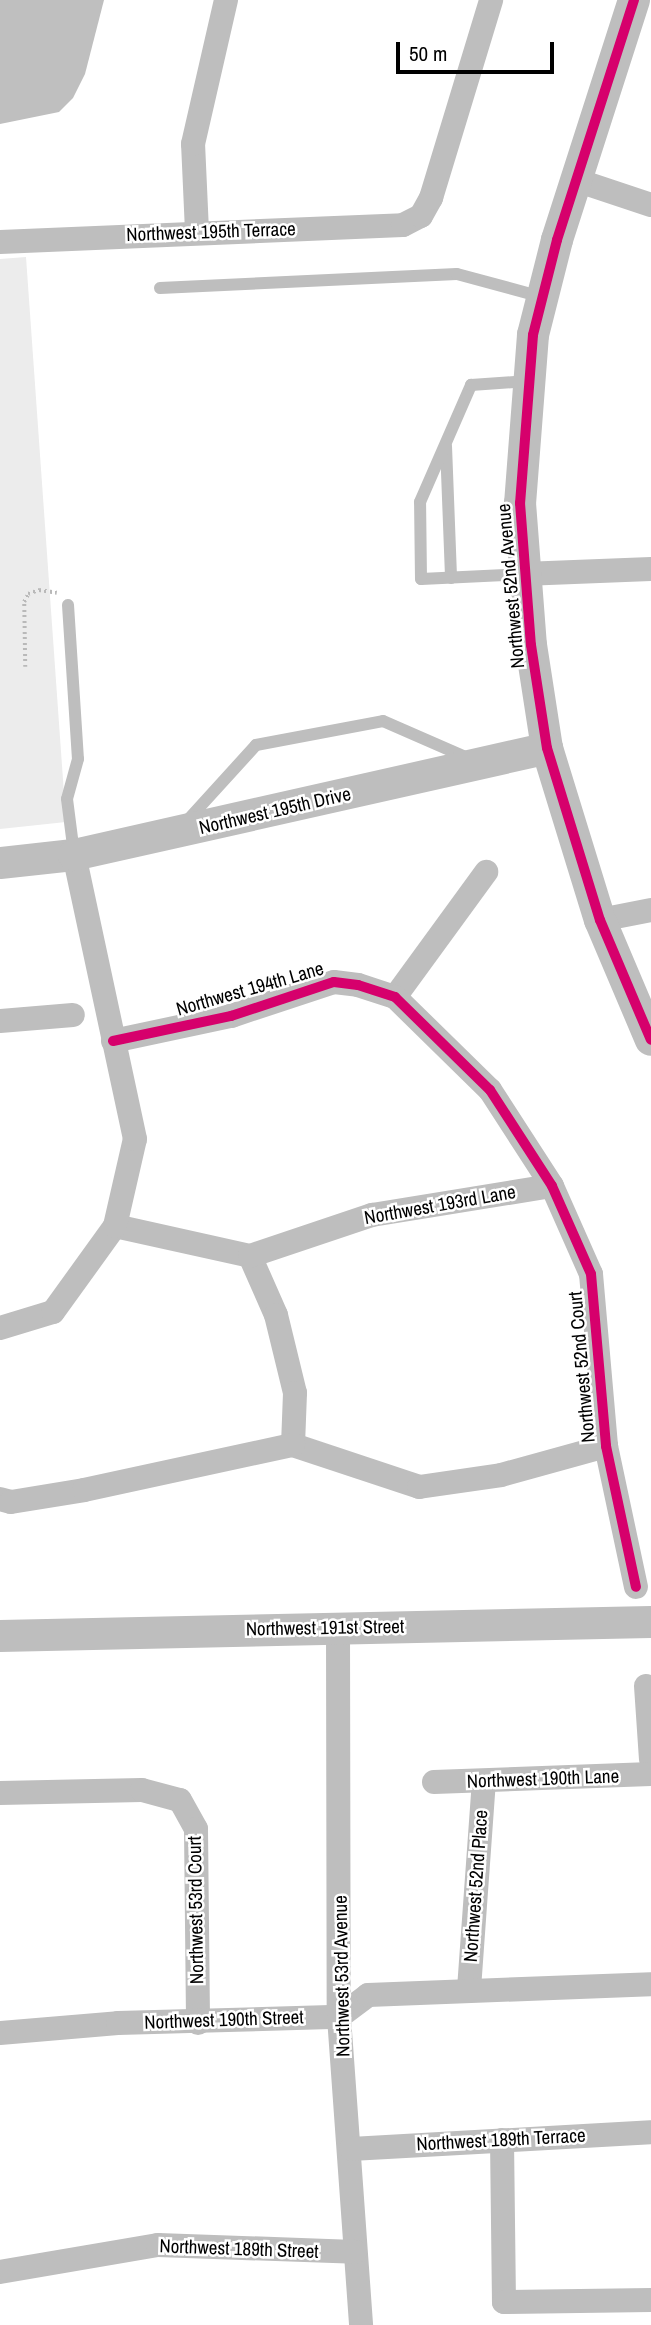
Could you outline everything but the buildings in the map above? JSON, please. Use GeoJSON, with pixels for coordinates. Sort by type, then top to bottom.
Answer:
{"type":"FeatureCollection","features":[{"type":"Feature","properties":{"kind":"street"},"geometry":{"type":"LineString","coordinates":[[197,231],[193,144],[226,0]]}},
{"type":"Feature","properties":{"kind":"street","name":"Northwest 195th Terrace"},"geometry":{"type":"LineString","coordinates":[[0,242],[197,231],[403,225],[421,216],[431,198],[491,0]]}},
{"type":"Feature","properties":{"kind":"street","name":"Northwest 52nd Avenue"},"geometry":{"type":"LineString","coordinates":[[634,0],[579,181],[557,240],[542,297],[528,381],[520,503],[523,575],[547,748],[600,920],[651,1040]]}},
{"type":"Feature","properties":{"kind":"street"},"geometry":{"type":"LineString","coordinates":[[579,181],[651,205]]}},
{"type":"Feature","properties":{"kind":"street"},"geometry":{"type":"LineString","coordinates":[[523,575],[651,569]]}},
{"type":"Feature","properties":{"kind":"street","name":"Northwest 195th Drive"},"geometry":{"type":"LineString","coordinates":[[0,863],[74,855],[547,748]]}},
{"type":"Feature","properties":{"kind":"street"},"geometry":{"type":"LineString","coordinates":[[0,1328],[53,1312],[115,1226],[135,1139],[74,855]]}},
{"type":"Feature","properties":{"kind":"street"},"geometry":{"type":"LineString","coordinates":[[395,997],[486,872]]}},
{"type":"Feature","properties":{"kind":"street"},"geometry":{"type":"LineString","coordinates":[[600,920],[651,910]]}},
{"type":"Feature","properties":{"kind":"street","name":"Northwest 194th Lane"},"geometry":{"type":"LineString","coordinates":[[113,1041],[231,1016],[334,982],[395,997]]}},
{"type":"Feature","properties":{"kind":"street","name":"Northwest 52nd Court"},"geometry":{"type":"LineString","coordinates":[[395,997],[490,1090],[552,1186],[591,1274],[606,1446],[636,1587]]}},
{"type":"Feature","properties":{"kind":"street"},"geometry":{"type":"LineString","coordinates":[[0,1021],[74,1015]]}},
{"type":"Feature","properties":{"kind":"street","name":"Northwest 193rd Lane"},"geometry":{"type":"LineString","coordinates":[[250,1256],[372,1215],[552,1186]]}},
{"type":"Feature","properties":{"kind":"street"},"geometry":{"type":"LineString","coordinates":[[115,1226],[250,1256],[276,1315],[295,1393],[293,1445]]}},
{"type":"Feature","properties":{"kind":"street"},"geometry":{"type":"LineString","coordinates":[[0,1499],[10,1502],[83,1490],[293,1445],[419,1487],[500,1475],[606,1446]]}},
{"type":"Feature","properties":{"kind":"street","name":"Northwest 191st Street"},"geometry":{"type":"LineString","coordinates":[[0,1636],[651,1622]]}},
{"type":"Feature","properties":{"kind":"street","name":"Northwest 53rd Avenue"},"geometry":{"type":"LineString","coordinates":[[338,1627],[339,2017],[351,2149],[361,2325]]}},
{"type":"Feature","properties":{"kind":"street"},"geometry":{"type":"LineString","coordinates":[[646,1686],[651,1759]]}},
{"type":"Feature","properties":{"kind":"street","name":"Northwest 190th Lane"},"geometry":{"type":"LineString","coordinates":[[435,1782],[484,1783],[651,1774]]}},
{"type":"Feature","properties":{"kind":"street","name":"Northwest 52nd Place"},"geometry":{"type":"LineString","coordinates":[[469,1989],[484,1783]]}},
{"type":"Feature","properties":{"kind":"street","name":"Northwest 53rd Court"},"geometry":{"type":"LineString","coordinates":[[0,1793],[142,1790],[180,1800],[196,1829],[198,2023]]}},
{"type":"Feature","properties":{"kind":"street"},"geometry":{"type":"LineString","coordinates":[[339,2017],[368,1995],[651,1984]]}},
{"type":"Feature","properties":{"kind":"street","name":"Northwest 190th Street"},"geometry":{"type":"LineString","coordinates":[[0,2033],[118,2023],[198,2023],[339,2017]]}},
{"type":"Feature","properties":{"kind":"street","name":"Northwest 189th Terrace"},"geometry":{"type":"LineString","coordinates":[[351,2149],[651,2132]]}},
{"type":"Feature","properties":{"kind":"street"},"geometry":{"type":"LineString","coordinates":[[502,2140],[504,2302],[651,2300]]}},
{"type":"Feature","properties":{"kind":"street","name":"Northwest 189th Street"},"geometry":{"type":"LineString","coordinates":[[0,2272],[158,2245],[355,2252]]}},
{"type":"Feature","properties":{"kind":"lane"},"geometry":{"type":"LineString","coordinates":[[160,288],[457,274],[542,297]]}},
{"type":"Feature","properties":{"kind":"lane"},"geometry":{"type":"LineString","coordinates":[[523,575],[421,579],[420,502],[471,385],[528,381]]}},
{"type":"Feature","properties":{"kind":"lane"},"geometry":{"type":"LineString","coordinates":[[446,442],[452,578]]}},
{"type":"Feature","properties":{"kind":"lane"},"geometry":{"type":"LineString","coordinates":[[68,605],[78,759],[66,799],[74,855]]}},
{"type":"Feature","properties":{"kind":"lane"},"geometry":{"type":"LineString","coordinates":[[177,833],[256,745],[383,721],[480,764]]}},
{"type":"Feature","properties":{"kind":"path"},"geometry":{"type":"LineString","coordinates":[[25,667],[24,602],[28,594],[55,591],[68,605]]}},
{"type":"Feature","properties":{"kind":"shaded area"},"geometry":{"type":"Polygon","coordinates":[[[0,0],[104,0],[85,74],[73,98],[59,112],[0,124],[0,0]]]}},
{"type":"Feature","properties":{"kind":"shaded area"},"geometry":{"type":"Polygon","coordinates":[[[26,257],[66,822],[0,829],[0,259],[26,257]]]}},
{"type":"Feature","properties":{"kind":"cycle path"},"geometry":{"type":"LineString","coordinates":[[634,0],[557,240],[533,335],[520,503],[531,645],[547,748],[600,920],[651,1040]]}},
{"type":"Feature","properties":{"kind":"cycle path"},"geometry":{"type":"LineString","coordinates":[[113,1041],[231,1016],[334,982],[358,985],[395,997],[490,1090],[552,1186],[591,1274],[606,1446],[636,1587]]}}]}
